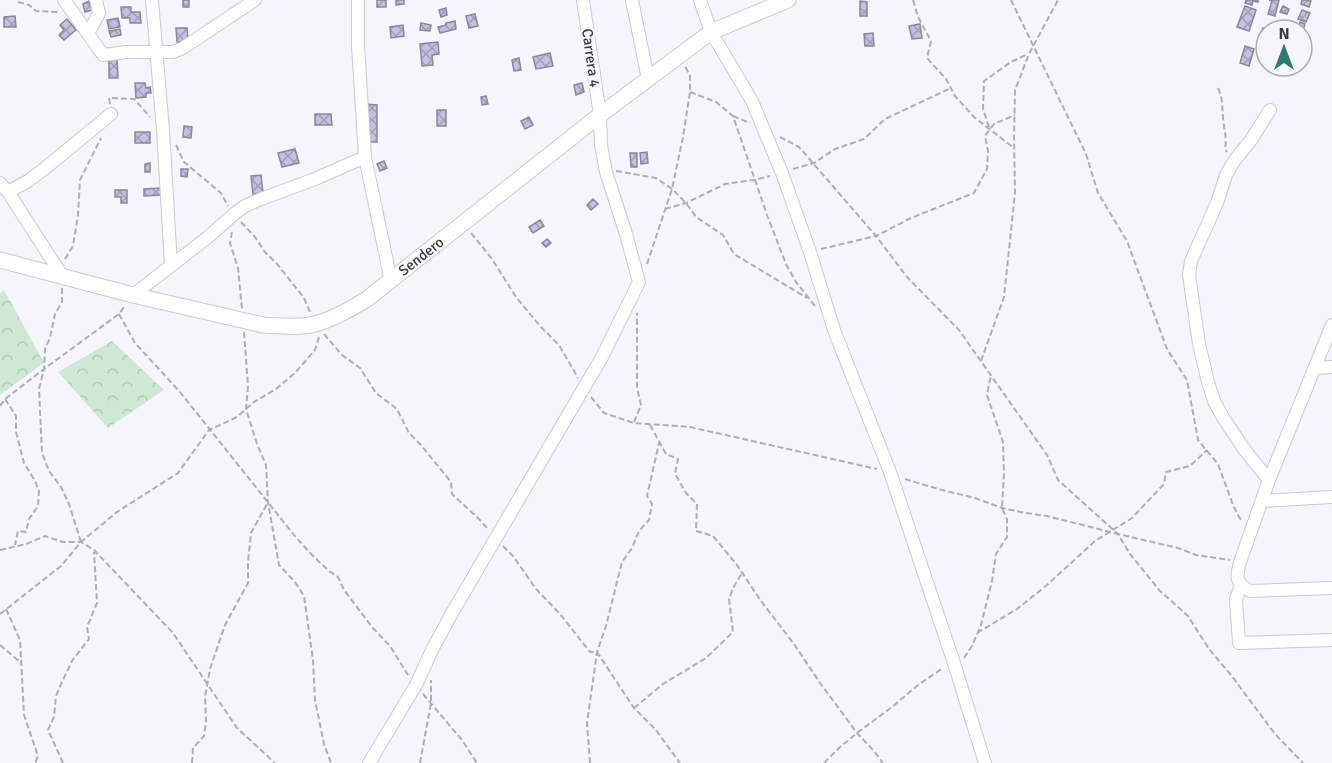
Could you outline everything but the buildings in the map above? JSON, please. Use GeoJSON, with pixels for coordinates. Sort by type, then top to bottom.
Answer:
{"type":"FeatureCollection","features":[{"type":"Feature","properties":{"kind":"main road","name":"Sendero"},"geometry":{"type":"LineString","coordinates":[[0,260],[61,273],[133,295],[242,321],[279,326],[314,324],[349,310],[367,299],[711,32],[788,0]]}},
{"type":"Feature","properties":{"kind":"street"},"geometry":{"type":"LineString","coordinates":[[88,34],[99,13],[96,0]]}},
{"type":"Feature","properties":{"kind":"street"},"geometry":{"type":"LineString","coordinates":[[152,0],[171,265]]}},
{"type":"Feature","properties":{"kind":"street"},"geometry":{"type":"LineString","coordinates":[[66,3],[103,55],[127,52],[172,52],[183,48],[255,0]]}},
{"type":"Feature","properties":{"kind":"street"},"geometry":{"type":"LineString","coordinates":[[358,0],[358,46],[365,157],[391,281]]}},
{"type":"Feature","properties":{"kind":"street","name":"Carrera 4"},"geometry":{"type":"LineString","coordinates":[[583,0],[606,172],[639,282]]}},
{"type":"Feature","properties":{"kind":"street"},"geometry":{"type":"LineString","coordinates":[[632,0],[648,79]]}},
{"type":"Feature","properties":{"kind":"street"},"geometry":{"type":"LineString","coordinates":[[700,0],[711,32],[752,101],[782,173],[834,330],[890,472],[985,763]]}},
{"type":"Feature","properties":{"kind":"street"},"geometry":{"type":"LineString","coordinates":[[1269,480],[1244,449],[1214,401],[1201,352],[1190,275],[1191,261],[1217,204],[1226,175],[1270,110]]}},
{"type":"Feature","properties":{"kind":"street"},"geometry":{"type":"LineString","coordinates":[[61,273],[4,188],[28,181],[111,114]]}},
{"type":"Feature","properties":{"kind":"street"},"geometry":{"type":"LineString","coordinates":[[133,295],[245,207],[365,157]]}},
{"type":"Feature","properties":{"kind":"street"},"geometry":{"type":"LineString","coordinates":[[369,763],[416,685],[452,613],[602,357],[639,282]]}},
{"type":"Feature","properties":{"kind":"street"},"geometry":{"type":"LineString","coordinates":[[1332,325],[1269,480],[1237,573],[1241,586],[1251,591],[1332,588]]}},
{"type":"Feature","properties":{"kind":"street"},"geometry":{"type":"LineString","coordinates":[[1315,368],[1332,367]]}},
{"type":"Feature","properties":{"kind":"street"},"geometry":{"type":"LineString","coordinates":[[1262,501],[1332,496]]}},
{"type":"Feature","properties":{"kind":"street"},"geometry":{"type":"LineString","coordinates":[[1241,586],[1236,599],[1239,643],[1332,640]]}},
{"type":"Feature","properties":{"kind":"path"},"geometry":{"type":"LineString","coordinates":[[913,0],[918,17],[931,41],[927,58],[974,117],[1014,148]]}},
{"type":"Feature","properties":{"kind":"path"},"geometry":{"type":"LineString","coordinates":[[1011,0],[1086,154],[1098,193],[1127,241],[1167,349],[1187,380],[1198,440],[1218,464],[1239,517],[1252,530]]}},
{"type":"Feature","properties":{"kind":"path"},"geometry":{"type":"LineString","coordinates":[[981,361],[1004,297],[1016,193],[1014,148],[1016,90],[1029,54],[1058,0]]}},
{"type":"Feature","properties":{"kind":"path"},"geometry":{"type":"LineString","coordinates":[[18,2],[29,5],[36,11],[48,13],[65,12],[66,3]]}},
{"type":"Feature","properties":{"kind":"path"},"geometry":{"type":"LineString","coordinates":[[990,130],[983,110],[984,81],[1011,62],[1029,54]]}},
{"type":"Feature","properties":{"kind":"path"},"geometry":{"type":"LineString","coordinates":[[639,282],[672,189],[690,92],[690,76],[680,56]]}},
{"type":"Feature","properties":{"kind":"path"},"geometry":{"type":"LineString","coordinates":[[665,209],[686,203],[725,184],[754,180],[814,163],[835,149],[864,140],[885,119],[951,88]]}},
{"type":"Feature","properties":{"kind":"path"},"geometry":{"type":"LineString","coordinates":[[1218,88],[1227,140],[1225,149],[1234,162]]}},
{"type":"Feature","properties":{"kind":"path"},"geometry":{"type":"LineString","coordinates":[[690,92],[716,102],[733,116],[763,128],[799,147],[876,236],[907,277],[960,330],[1047,454],[1058,480],[1112,531]]}},
{"type":"Feature","properties":{"kind":"path"},"geometry":{"type":"LineString","coordinates":[[81,542],[69,504],[61,487],[49,471],[42,453],[39,389],[44,369],[45,349],[50,338],[54,314],[62,302],[61,273],[73,246],[78,216],[80,180],[111,114],[110,98],[134,99],[174,141],[184,162],[221,193],[234,214],[304,298],[314,324]]}},
{"type":"Feature","properties":{"kind":"path"},"geometry":{"type":"LineString","coordinates":[[810,252],[876,236],[911,218],[974,193],[987,169],[988,151],[985,136],[994,124],[1015,115]]}},
{"type":"Feature","properties":{"kind":"path"},"geometry":{"type":"LineString","coordinates":[[733,116],[754,180],[786,264],[796,282],[816,308]]}},
{"type":"Feature","properties":{"kind":"path"},"geometry":{"type":"LineString","coordinates":[[606,172],[616,171],[656,178],[672,189],[696,217],[723,235],[734,254],[810,300]]}},
{"type":"Feature","properties":{"kind":"path"},"geometry":{"type":"LineString","coordinates":[[234,214],[230,243],[238,268],[242,296],[248,386],[246,409],[266,465],[268,502],[279,565],[304,596],[313,660],[315,700],[324,744],[331,763]]}},
{"type":"Feature","properties":{"kind":"path"},"geometry":{"type":"LineString","coordinates":[[464,223],[492,259],[516,297],[559,345],[583,388],[604,413],[634,423],[690,427],[890,472],[914,483],[975,498],[1002,508],[1112,531],[1196,555],[1240,562]]}},
{"type":"Feature","properties":{"kind":"path"},"geometry":{"type":"LineString","coordinates":[[0,406],[44,369],[119,314],[133,295]]}},
{"type":"Feature","properties":{"kind":"path"},"geometry":{"type":"LineString","coordinates":[[634,423],[641,405],[637,388],[638,305]]}},
{"type":"Feature","properties":{"kind":"path"},"geometry":{"type":"LineString","coordinates":[[119,314],[135,343],[180,392],[312,555],[338,578],[344,590],[372,627],[390,646],[410,678],[462,740],[477,763]]}},
{"type":"Feature","properties":{"kind":"path"},"geometry":{"type":"LineString","coordinates":[[0,614],[62,566],[81,542],[117,512],[178,472],[210,429],[237,417],[295,373],[315,350],[321,331],[342,355],[360,368],[376,393],[397,409],[410,433],[450,482],[452,494],[513,556],[536,590],[560,614],[590,652],[597,652]]}},
{"type":"Feature","properties":{"kind":"path"},"geometry":{"type":"LineString","coordinates":[[824,763],[857,733],[939,670],[962,661],[972,646],[981,625],[996,554],[1007,537],[1007,519],[1002,508],[1004,442],[987,395],[991,375]]}},
{"type":"Feature","properties":{"kind":"path"},"geometry":{"type":"LineString","coordinates":[[6,399],[16,416],[16,432],[24,463],[39,491],[38,506],[29,519],[26,532],[18,531],[15,546]]}},
{"type":"Feature","properties":{"kind":"path"},"geometry":{"type":"LineString","coordinates":[[650,425],[666,454],[678,459],[675,474],[686,493],[697,504],[696,531],[713,536],[857,733],[883,763]]}},
{"type":"Feature","properties":{"kind":"path"},"geometry":{"type":"LineString","coordinates":[[590,763],[587,723],[597,652],[622,562],[632,548],[639,531],[649,520],[652,504],[647,496],[659,443]]}},
{"type":"Feature","properties":{"kind":"path"},"geometry":{"type":"LineString","coordinates":[[977,633],[1017,609],[1095,541],[1132,518],[1164,484],[1166,472],[1190,466],[1206,450]]}},
{"type":"Feature","properties":{"kind":"path"},"geometry":{"type":"LineString","coordinates":[[192,763],[193,748],[204,736],[205,698],[210,669],[225,625],[248,583],[251,532],[268,502]]}},
{"type":"Feature","properties":{"kind":"path"},"geometry":{"type":"LineString","coordinates":[[1118,534],[1130,554],[1160,591],[1188,616],[1209,649],[1275,734],[1304,763]]}},
{"type":"Feature","properties":{"kind":"path"},"geometry":{"type":"LineString","coordinates":[[0,550],[45,536],[63,542],[81,542],[94,550],[173,633],[237,728],[275,763]]}},
{"type":"Feature","properties":{"kind":"path"},"geometry":{"type":"LineString","coordinates":[[63,763],[48,730],[54,717],[56,696],[62,682],[72,661],[89,639],[87,627],[98,603],[94,550]]}},
{"type":"Feature","properties":{"kind":"path"},"geometry":{"type":"LineString","coordinates":[[634,708],[663,684],[706,658],[733,632],[729,599],[742,573]]}},
{"type":"Feature","properties":{"kind":"path"},"geometry":{"type":"LineString","coordinates":[[6,609],[20,640],[24,715],[38,756],[34,763]]}},
{"type":"Feature","properties":{"kind":"path"},"geometry":{"type":"LineString","coordinates":[[0,645],[20,662]]}},
{"type":"Feature","properties":{"kind":"path"},"geometry":{"type":"LineString","coordinates":[[597,652],[634,708],[656,730],[680,763]]}},
{"type":"Feature","properties":{"kind":"path"},"geometry":{"type":"LineString","coordinates":[[420,763],[431,703],[432,671]]}},
{"type":"Feature","properties":{"kind":"green space"},"geometry":{"type":"Polygon","coordinates":[[[4,290],[44,363],[0,395],[0,294],[4,290]]]}},
{"type":"Feature","properties":{"kind":"green space"},"geometry":{"type":"Polygon","coordinates":[[[112,341],[164,390],[108,428],[58,372],[112,341]]]}}]}
